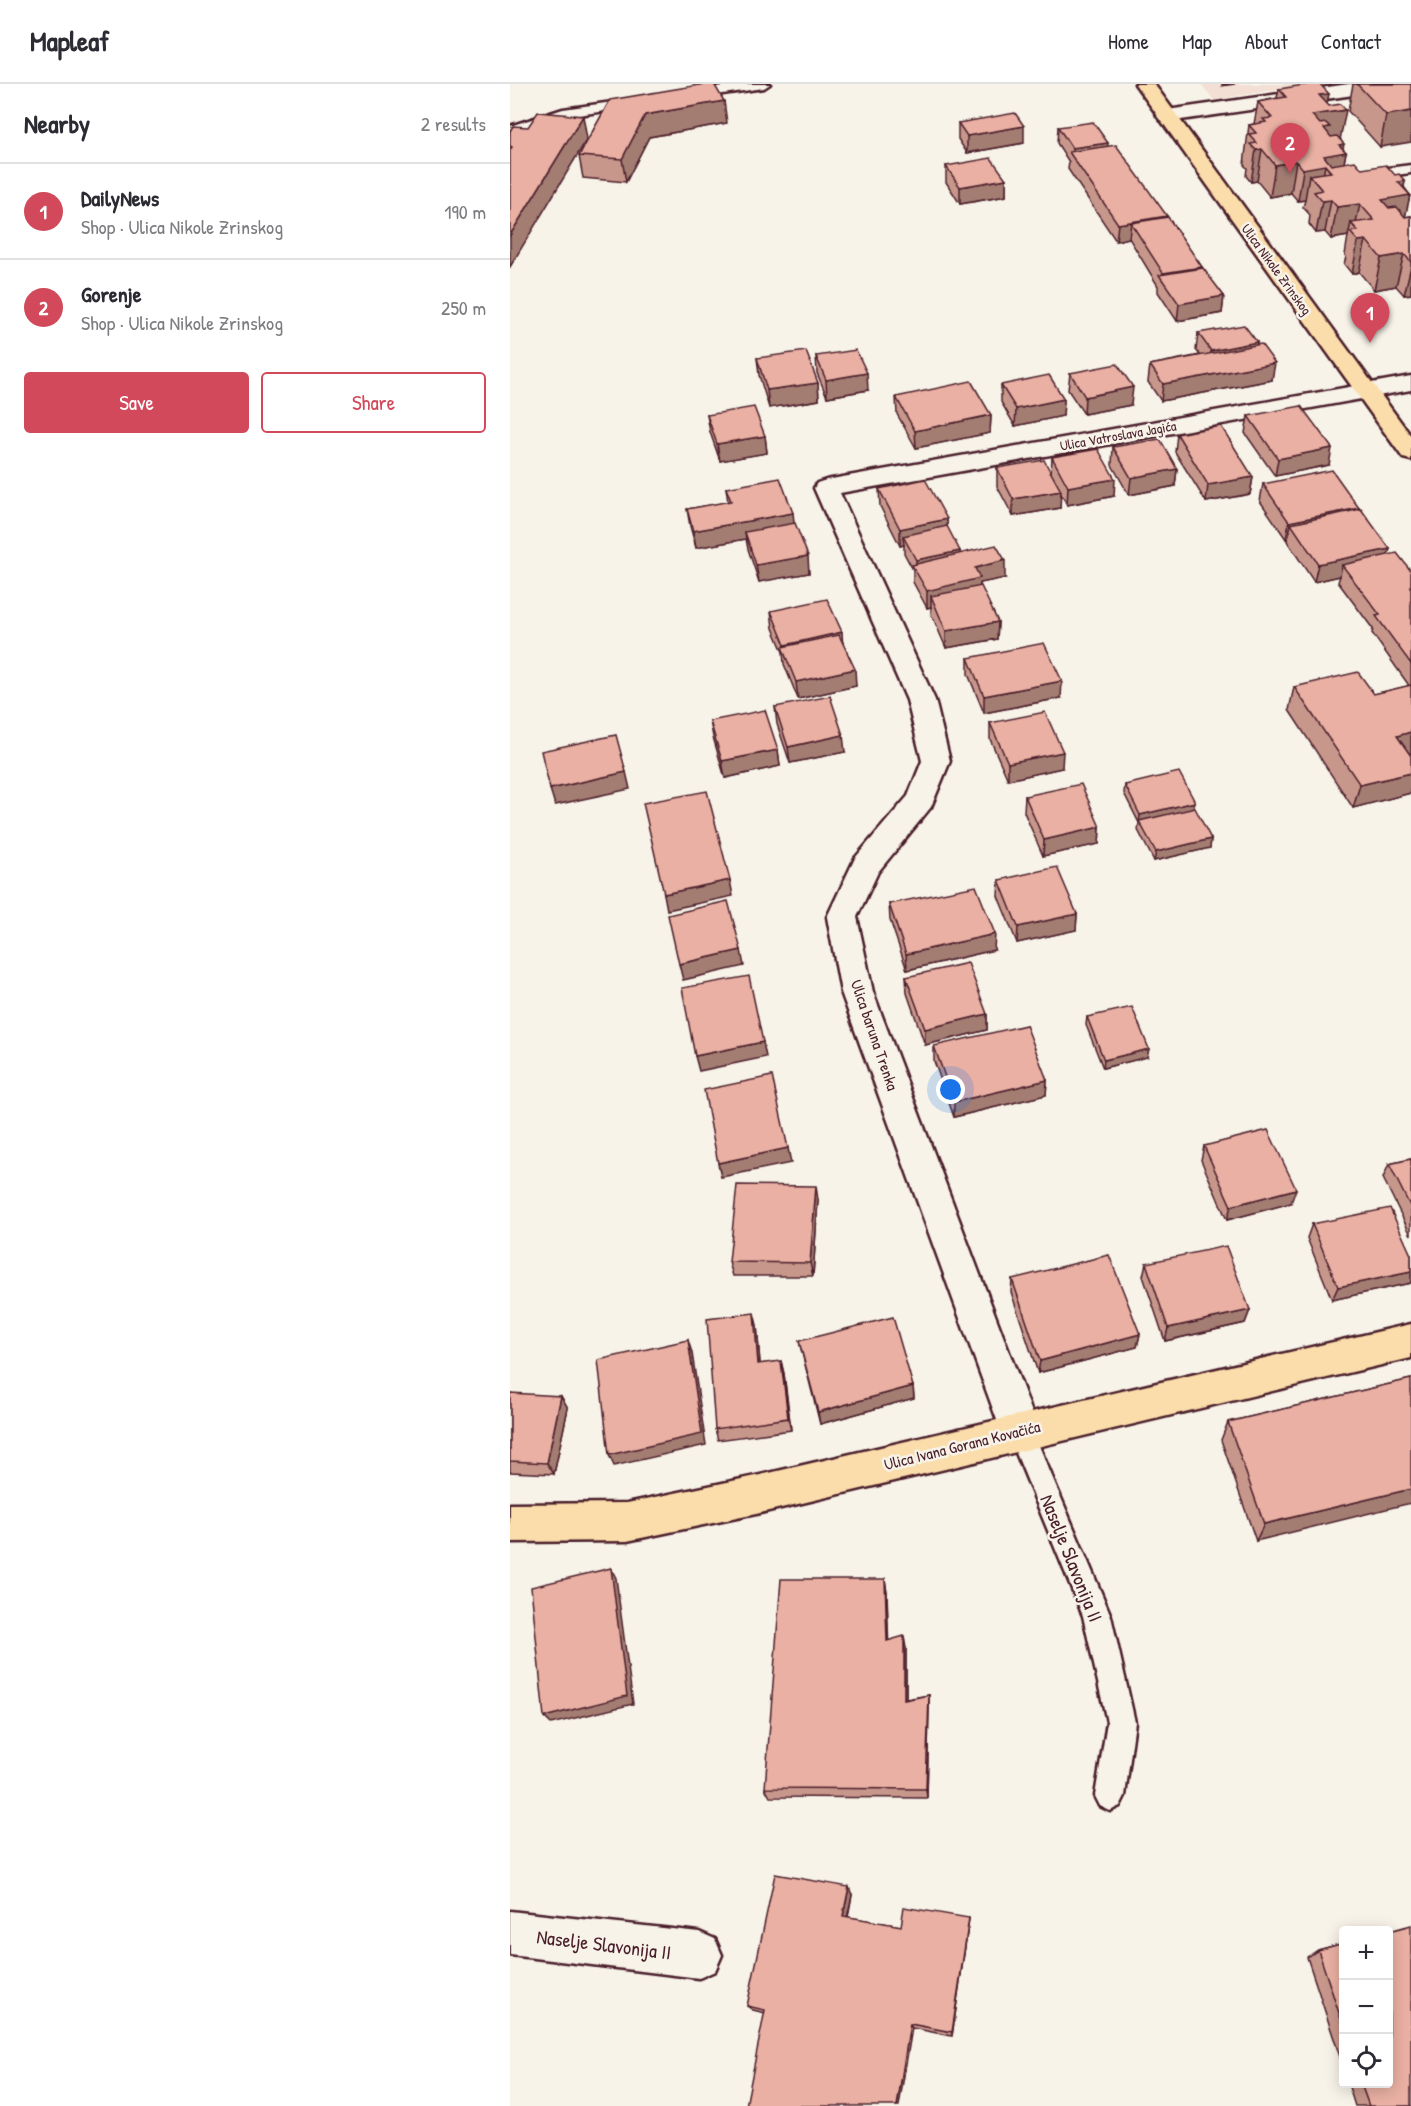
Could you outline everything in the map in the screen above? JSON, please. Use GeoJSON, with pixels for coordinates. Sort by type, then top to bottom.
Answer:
{"type":"FeatureCollection","features":[{"type":"Feature","properties":{"kind":"main road","name":"Ulica Nikole Zrinskog"},"geometry":{"type":"LineString","coordinates":[[1144,84],[1411,453]]}},
{"type":"Feature","properties":{"kind":"main road","name":"Ulica Ivana Gorana Kovačića"},"geometry":{"type":"LineString","coordinates":[[510,1523],[627,1522],[756,1495],[1020,1431],[1411,1341]]}},
{"type":"Feature","properties":{"kind":"street"},"geometry":{"type":"LineString","coordinates":[[1167,116],[1388,84]]}},
{"type":"Feature","properties":{"kind":"street","name":"Ulica Vatroslava Jagića"},"geometry":{"type":"LineString","coordinates":[[826,488],[1411,383]]}},
{"type":"Feature","properties":{"kind":"street","name":"Ulica baruna Trenka"},"geometry":{"type":"LineString","coordinates":[[826,488],[921,700],[936,761],[921,800],[866,866],[842,917],[857,992],[1020,1431]]}},
{"type":"Feature","properties":{"kind":"street","name":"Naselje Slavonija II"},"geometry":{"type":"LineString","coordinates":[[510,1933],[699,1955]]}},
{"type":"Feature","properties":{"kind":"lane"},"geometry":{"type":"LineString","coordinates":[[672,98],[764,84]]}},
{"type":"Feature","properties":{"kind":"lane"},"geometry":{"type":"LineString","coordinates":[[510,130],[563,113],[649,101]]}},
{"type":"Feature","properties":{"kind":"lane"},"geometry":{"type":"LineString","coordinates":[[1380,173],[1411,170]]}},
{"type":"Feature","properties":{"kind":"lane","name":"Naselje Slavonija II"},"geometry":{"type":"LineString","coordinates":[[1020,1431],[1097,1616],[1121,1722],[1110,1796]]}},
{"type":"Feature","properties":{"kind":"shaded area"},"geometry":{"type":"Polygon","coordinates":[[[1201,84],[1309,84],[1214,100],[1201,84]]]}},
{"type":"Feature","properties":{"kind":"building"},"geometry":{"type":"Polygon","coordinates":[[[714,84],[724,101],[645,115],[622,159],[579,156],[610,100],[714,84]]]}},
{"type":"Feature","properties":{"kind":"building"},"geometry":{"type":"Polygon","coordinates":[[[1320,84],[1329,94],[1319,95],[1329,106],[1340,104],[1346,110],[1312,115],[1320,124],[1326,123],[1330,127],[1324,128],[1331,137],[1337,136],[1344,144],[1339,145],[1346,152],[1324,156],[1331,165],[1355,161],[1362,169],[1386,165],[1395,175],[1399,174],[1405,181],[1398,182],[1410,195],[1382,200],[1389,208],[1397,207],[1405,217],[1411,216],[1411,262],[1404,254],[1381,258],[1366,240],[1358,241],[1350,232],[1358,231],[1351,223],[1374,220],[1360,204],[1337,207],[1331,200],[1322,201],[1314,192],[1322,190],[1309,175],[1331,172],[1325,165],[1303,169],[1296,161],[1275,165],[1262,149],[1256,150],[1250,144],[1257,143],[1249,134],[1256,133],[1249,125],[1266,122],[1263,119],[1272,118],[1258,102],[1286,97],[1279,89],[1320,84]]]}},
{"type":"Feature","properties":{"kind":"building"},"geometry":{"type":"Polygon","coordinates":[[[1357,84],[1411,84],[1411,111],[1386,115],[1357,84]]]}},
{"type":"Feature","properties":{"kind":"building"},"geometry":{"type":"Polygon","coordinates":[[[538,112],[583,116],[510,235],[510,150],[512,147],[510,146],[510,131],[513,126],[528,127],[538,112]]]}},
{"type":"Feature","properties":{"kind":"building"},"geometry":{"type":"Polygon","coordinates":[[[1015,113],[1024,126],[967,136],[958,123],[1015,113]]]}},
{"type":"Feature","properties":{"kind":"building"},"geometry":{"type":"Polygon","coordinates":[[[1093,122],[1108,143],[1072,148],[1058,127],[1093,122]]]}},
{"type":"Feature","properties":{"kind":"building"},"geometry":{"type":"Polygon","coordinates":[[[1116,145],[1167,216],[1118,224],[1069,152],[1116,145]]]}},
{"type":"Feature","properties":{"kind":"building"},"geometry":{"type":"Polygon","coordinates":[[[991,158],[1006,179],[960,187],[946,166],[991,158]]]}},
{"type":"Feature","properties":{"kind":"building"},"geometry":{"type":"Polygon","coordinates":[[[1168,217],[1202,267],[1163,273],[1131,223],[1168,217]]]}},
{"type":"Feature","properties":{"kind":"building"},"geometry":{"type":"Polygon","coordinates":[[[1203,268],[1224,296],[1179,304],[1159,275],[1203,268]]]}},
{"type":"Feature","properties":{"kind":"building"},"geometry":{"type":"Polygon","coordinates":[[[1244,325],[1257,342],[1211,351],[1198,333],[1244,325]]]}},
{"type":"Feature","properties":{"kind":"building"},"geometry":{"type":"Polygon","coordinates":[[[1261,344],[1275,363],[1163,384],[1150,365],[1261,344]]]}},
{"type":"Feature","properties":{"kind":"building"},"geometry":{"type":"Polygon","coordinates":[[[856,350],[867,373],[826,380],[816,356],[856,350]]]}},
{"type":"Feature","properties":{"kind":"building"},"geometry":{"type":"Polygon","coordinates":[[[806,351],[818,383],[767,390],[757,358],[806,351]]]}},
{"type":"Feature","properties":{"kind":"building"},"geometry":{"type":"Polygon","coordinates":[[[1117,364],[1133,387],[1085,397],[1070,373],[1117,364]]]}},
{"type":"Feature","properties":{"kind":"building"},"geometry":{"type":"Polygon","coordinates":[[[1049,375],[1064,399],[1016,409],[1001,385],[1049,375]]]}},
{"type":"Feature","properties":{"kind":"building"},"geometry":{"type":"Polygon","coordinates":[[[971,381],[991,415],[915,431],[896,397],[971,381]]]}},
{"type":"Feature","properties":{"kind":"building"},"geometry":{"type":"Polygon","coordinates":[[[1301,406],[1332,448],[1278,459],[1248,416],[1301,406]]]}},
{"type":"Feature","properties":{"kind":"building"},"geometry":{"type":"Polygon","coordinates":[[[754,407],[765,436],[717,444],[707,415],[754,407]]]}},
{"type":"Feature","properties":{"kind":"building"},"geometry":{"type":"Polygon","coordinates":[[[1221,426],[1253,477],[1208,485],[1177,434],[1221,426]]]}},
{"type":"Feature","properties":{"kind":"building"},"geometry":{"type":"Polygon","coordinates":[[[1160,439],[1177,469],[1131,478],[1113,447],[1160,439]]]}},
{"type":"Feature","properties":{"kind":"building"},"geometry":{"type":"Polygon","coordinates":[[[1098,449],[1115,479],[1068,487],[1052,457],[1098,449]]]}},
{"type":"Feature","properties":{"kind":"building"},"geometry":{"type":"Polygon","coordinates":[[[1044,460],[1061,491],[1013,499],[997,468],[1044,460]]]}},
{"type":"Feature","properties":{"kind":"building"},"geometry":{"type":"Polygon","coordinates":[[[1332,470],[1359,508],[1289,522],[1263,484],[1332,470]]]}},
{"type":"Feature","properties":{"kind":"building"},"geometry":{"type":"Polygon","coordinates":[[[780,478],[793,513],[693,531],[687,509],[731,501],[726,488],[780,478]]]}},
{"type":"Feature","properties":{"kind":"building"},"geometry":{"type":"Polygon","coordinates":[[[925,479],[947,519],[900,529],[879,489],[925,479]]]}},
{"type":"Feature","properties":{"kind":"building"},"geometry":{"type":"Polygon","coordinates":[[[1361,509],[1390,549],[1318,564],[1291,524],[1361,509]]]}},
{"type":"Feature","properties":{"kind":"building"},"geometry":{"type":"Polygon","coordinates":[[[795,523],[808,556],[756,565],[745,532],[795,523]]]}},
{"type":"Feature","properties":{"kind":"building"},"geometry":{"type":"Polygon","coordinates":[[[947,526],[960,551],[916,560],[903,536],[947,526]]]}},
{"type":"Feature","properties":{"kind":"building"},"geometry":{"type":"Polygon","coordinates":[[[996,545],[1005,560],[975,568],[980,578],[927,591],[912,565],[996,545]]]}},
{"type":"Feature","properties":{"kind":"building"},"geometry":{"type":"Polygon","coordinates":[[[1397,553],[1411,571],[1411,664],[1376,616],[1380,615],[1342,565],[1397,553]]]}},
{"type":"Feature","properties":{"kind":"building"},"geometry":{"type":"Polygon","coordinates":[[[981,586],[998,622],[946,631],[931,596],[981,586]]]}},
{"type":"Feature","properties":{"kind":"building"},"geometry":{"type":"Polygon","coordinates":[[[827,599],[842,632],[785,645],[771,611],[827,599]]]}},
{"type":"Feature","properties":{"kind":"building"},"geometry":{"type":"Polygon","coordinates":[[[839,635],[855,669],[796,682],[782,647],[839,635]]]}},
{"type":"Feature","properties":{"kind":"building"},"geometry":{"type":"Polygon","coordinates":[[[1044,643],[1062,681],[984,696],[968,658],[1044,643]]]}},
{"type":"Feature","properties":{"kind":"building"},"geometry":{"type":"Polygon","coordinates":[[[1358,672],[1374,694],[1411,685],[1411,732],[1397,736],[1411,756],[1411,773],[1360,785],[1294,687],[1358,672]]]}},
{"type":"Feature","properties":{"kind":"building"},"geometry":{"type":"Polygon","coordinates":[[[830,696],[843,735],[788,747],[775,707],[830,696]]]}},
{"type":"Feature","properties":{"kind":"building"},"geometry":{"type":"Polygon","coordinates":[[[765,710],[778,750],[722,761],[710,721],[765,710]]]}},
{"type":"Feature","properties":{"kind":"building"},"geometry":{"type":"Polygon","coordinates":[[[1045,712],[1063,752],[1008,763],[990,723],[1045,712]]]}},
{"type":"Feature","properties":{"kind":"building"},"geometry":{"type":"Polygon","coordinates":[[[616,735],[626,772],[550,789],[541,751],[616,735]]]}},
{"type":"Feature","properties":{"kind":"building"},"geometry":{"type":"Polygon","coordinates":[[[1179,772],[1195,802],[1140,815],[1125,785],[1179,772]]]}},
{"type":"Feature","properties":{"kind":"building"},"geometry":{"type":"Polygon","coordinates":[[[1081,784],[1100,827],[1044,840],[1025,796],[1081,784]]]}},
{"type":"Feature","properties":{"kind":"building"},"geometry":{"type":"Polygon","coordinates":[[[707,791],[730,880],[664,894],[643,803],[707,791]]]}},
{"type":"Feature","properties":{"kind":"building"},"geometry":{"type":"Polygon","coordinates":[[[1195,808],[1211,839],[1156,852],[1139,821],[1195,808]]]}},
{"type":"Feature","properties":{"kind":"building"},"geometry":{"type":"Polygon","coordinates":[[[1057,867],[1077,914],[1018,927],[999,880],[1057,867]]]}},
{"type":"Feature","properties":{"kind":"building"},"geometry":{"type":"Polygon","coordinates":[[[976,886],[995,934],[906,954],[889,904],[976,886]]]}},
{"type":"Feature","properties":{"kind":"building"},"geometry":{"type":"Polygon","coordinates":[[[728,901],[741,950],[679,964],[668,915],[728,901]]]}},
{"type":"Feature","properties":{"kind":"building"},"geometry":{"type":"Polygon","coordinates":[[[968,963],[987,1014],[925,1029],[906,977],[968,963]]]}},
{"type":"Feature","properties":{"kind":"building"},"geometry":{"type":"Polygon","coordinates":[[[749,976],[763,1042],[695,1056],[682,988],[749,976]]]}},
{"type":"Feature","properties":{"kind":"building"},"geometry":{"type":"Polygon","coordinates":[[[1132,1007],[1149,1049],[1104,1060],[1087,1017],[1132,1007]]]}},
{"type":"Feature","properties":{"kind":"building"},"geometry":{"type":"Polygon","coordinates":[[[1026,1025],[1047,1080],[954,1102],[934,1046],[1026,1025]]]}},
{"type":"Feature","properties":{"kind":"building"},"geometry":{"type":"Polygon","coordinates":[[[772,1076],[788,1148],[718,1163],[704,1090],[772,1076]]]}},
{"type":"Feature","properties":{"kind":"building"},"geometry":{"type":"Polygon","coordinates":[[[1268,1130],[1296,1189],[1231,1206],[1204,1146],[1268,1130]]]}},
{"type":"Feature","properties":{"kind":"building"},"geometry":{"type":"Polygon","coordinates":[[[1411,1159],[1411,1208],[1389,1164],[1411,1159]]]}},
{"type":"Feature","properties":{"kind":"building"},"geometry":{"type":"Polygon","coordinates":[[[737,1185],[816,1186],[810,1263],[729,1262],[737,1185]]]}},
{"type":"Feature","properties":{"kind":"building"},"geometry":{"type":"Polygon","coordinates":[[[1390,1208],[1411,1255],[1411,1272],[1338,1287],[1312,1224],[1390,1208]]]}},
{"type":"Feature","properties":{"kind":"building"},"geometry":{"type":"Polygon","coordinates":[[[1226,1246],[1250,1310],[1168,1328],[1146,1263],[1226,1246]]]}},
{"type":"Feature","properties":{"kind":"building"},"geometry":{"type":"Polygon","coordinates":[[[1109,1255],[1140,1334],[1040,1361],[1012,1279],[1109,1255]]]}},
{"type":"Feature","properties":{"kind":"building"},"geometry":{"type":"Polygon","coordinates":[[[754,1313],[758,1364],[781,1361],[788,1418],[715,1429],[707,1319],[754,1313]]]}},
{"type":"Feature","properties":{"kind":"building"},"geometry":{"type":"Polygon","coordinates":[[[893,1317],[913,1386],[818,1412],[799,1341],[893,1317]]]}},
{"type":"Feature","properties":{"kind":"building"},"geometry":{"type":"Polygon","coordinates":[[[688,1340],[702,1434],[609,1455],[598,1360],[688,1340]]]}},
{"type":"Feature","properties":{"kind":"building"},"geometry":{"type":"Polygon","coordinates":[[[1411,1379],[1411,1489],[1264,1524],[1228,1422],[1411,1379]]]}},
{"type":"Feature","properties":{"kind":"building"},"geometry":{"type":"Polygon","coordinates":[[[510,1393],[561,1396],[547,1463],[510,1461],[510,1393]]]}},
{"type":"Feature","properties":{"kind":"building"},"geometry":{"type":"Polygon","coordinates":[[[611,1568],[627,1696],[544,1717],[531,1587],[611,1568]]]}},
{"type":"Feature","properties":{"kind":"building"},"geometry":{"type":"Polygon","coordinates":[[[781,1579],[885,1579],[887,1641],[904,1636],[904,1700],[929,1695],[926,1789],[765,1788],[781,1579]]]}},
{"type":"Feature","properties":{"kind":"building"},"geometry":{"type":"Polygon","coordinates":[[[775,1874],[849,1887],[843,1916],[901,1926],[904,1907],[969,1918],[952,2032],[910,2024],[897,2106],[746,2106],[765,2010],[747,2006],[775,1874]]]}},
{"type":"Feature","properties":{"kind":"building"},"geometry":{"type":"Polygon","coordinates":[[[1411,1925],[1411,2106],[1369,2106],[1362,2088],[1393,2088],[1393,1930],[1411,1925]]]}},
{"type":"Feature","properties":{"kind":"building"},"geometry":{"type":"Polygon","coordinates":[[[1339,1944],[1339,2013],[1318,1950],[1339,1944]]]}},
{"type":"Feature","properties":{"kind":"place","name":"Gorenje"},"geometry":{"type":"Point","coordinates":[1290,173]}},
{"type":"Feature","properties":{"kind":"place","name":"DailyNews"},"geometry":{"type":"Point","coordinates":[1370,343]}}]}
